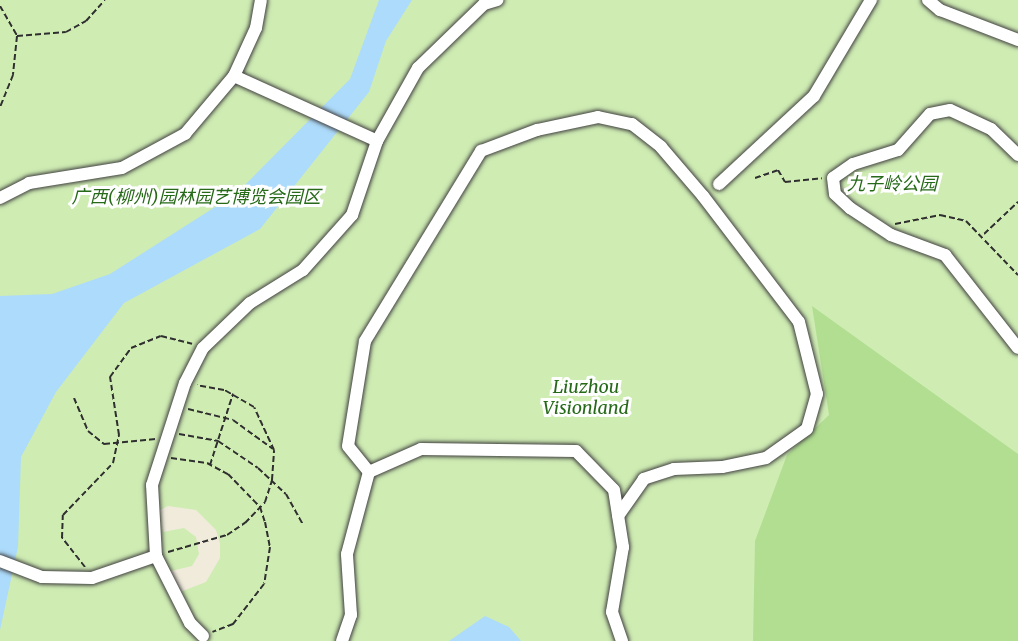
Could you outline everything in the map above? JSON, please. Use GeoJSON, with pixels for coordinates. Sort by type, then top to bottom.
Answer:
{"type":"FeatureCollection","features":[{"type":"Feature","properties":{"kind":"lane"},"geometry":{"type":"LineString","coordinates":[[0,198],[29,183],[122,168],[157,154],[185,134],[234,76],[256,28],[261,0]]}},
{"type":"Feature","properties":{"kind":"lane"},"geometry":{"type":"LineString","coordinates":[[203,636],[190,623],[156,556],[152,485],[173,411],[185,383],[203,348],[250,303],[303,270],[352,216],[376,141],[418,68],[484,4],[497,0]]}},
{"type":"Feature","properties":{"kind":"lane"},"geometry":{"type":"LineString","coordinates":[[719,184],[814,96],[871,0]]}},
{"type":"Feature","properties":{"kind":"lane"},"geometry":{"type":"LineString","coordinates":[[928,0],[940,10],[1018,40]]}},
{"type":"Feature","properties":{"kind":"lane"},"geometry":{"type":"LineString","coordinates":[[234,76],[308,114],[376,141]]}},
{"type":"Feature","properties":{"kind":"lane"},"geometry":{"type":"LineString","coordinates":[[1018,155],[991,129],[950,110],[930,114],[898,150],[853,164],[833,178],[835,194],[880,228],[945,255],[1018,348]]}},
{"type":"Feature","properties":{"kind":"lane"},"geometry":{"type":"LineString","coordinates":[[369,472],[348,446],[364,340],[481,151],[537,130],[598,117],[632,124],[662,147],[703,196],[799,322],[817,394],[807,429],[766,458],[722,467],[674,469],[644,480],[618,516]]}},
{"type":"Feature","properties":{"kind":"lane"},"geometry":{"type":"LineString","coordinates":[[369,472],[421,448],[576,451],[614,490],[623,547],[612,612],[622,641]]}},
{"type":"Feature","properties":{"kind":"lane"},"geometry":{"type":"LineString","coordinates":[[342,641],[351,615],[347,554],[369,472]]}},
{"type":"Feature","properties":{"kind":"lane"},"geometry":{"type":"LineString","coordinates":[[0,561],[26,571],[59,578],[98,577],[156,556]]}},
{"type":"Feature","properties":{"kind":"path"},"geometry":{"type":"LineString","coordinates":[[17,36],[66,32],[86,21],[105,0]]}},
{"type":"Feature","properties":{"kind":"path"},"geometry":{"type":"LineString","coordinates":[[0,6],[17,36],[13,75],[0,108]]}},
{"type":"Feature","properties":{"kind":"path"},"geometry":{"type":"LineString","coordinates":[[755,178],[778,170],[785,182],[833,178]]}},
{"type":"Feature","properties":{"kind":"path"},"geometry":{"type":"LineString","coordinates":[[984,234],[1018,202]]}},
{"type":"Feature","properties":{"kind":"path"},"geometry":{"type":"LineString","coordinates":[[880,228],[940,215],[966,220],[984,234],[1018,275]]}},
{"type":"Feature","properties":{"kind":"path"},"geometry":{"type":"LineString","coordinates":[[98,577],[70,554],[62,538],[63,515],[113,463],[118,445],[110,377],[131,348],[161,336],[203,348]]}},
{"type":"Feature","properties":{"kind":"path"},"geometry":{"type":"LineString","coordinates":[[156,556],[227,536],[260,507],[271,483],[274,450],[268,427],[254,407],[233,394],[185,383]]}},
{"type":"Feature","properties":{"kind":"path"},"geometry":{"type":"LineString","coordinates":[[210,465],[233,394]]}},
{"type":"Feature","properties":{"kind":"path"},"geometry":{"type":"LineString","coordinates":[[74,398],[88,431],[104,444],[118,445],[192,434],[218,441],[286,494],[303,525]]}},
{"type":"Feature","properties":{"kind":"path"},"geometry":{"type":"LineString","coordinates":[[173,411],[226,418],[274,450]]}},
{"type":"Feature","properties":{"kind":"path"},"geometry":{"type":"LineString","coordinates":[[160,456],[210,465],[228,474],[260,507],[270,548],[264,584],[233,624],[203,636]]}},
{"type":"Feature","properties":{"kind":"green space"},"geometry":{"type":"Polygon","coordinates":[[[0,0],[1018,0],[1018,641],[0,641],[0,0]]]}},
{"type":"Feature","properties":{"kind":"green space"},"geometry":{"type":"Polygon","coordinates":[[[812,306],[1018,454],[1018,641],[753,641],[755,541],[787,455],[829,415],[812,306]]]}},
{"type":"Feature","properties":{"kind":"shaded area"},"geometry":{"type":"Polygon","coordinates":[[[168,506],[196,510],[216,530],[220,543],[220,558],[206,582],[175,594],[171,571],[192,566],[199,554],[196,537],[184,528],[163,532],[160,510],[168,506]]]}},
{"type":"Feature","properties":{"kind":"water"},"geometry":{"type":"Polygon","coordinates":[[[379,0],[412,0],[386,41],[369,92],[260,229],[124,303],[56,392],[21,457],[18,547],[0,630],[0,296],[52,294],[110,274],[237,193],[350,79],[379,0]]]}},
{"type":"Feature","properties":{"kind":"water"},"geometry":{"type":"Polygon","coordinates":[[[485,616],[509,627],[521,641],[449,641],[485,616]]]}},
{"type":"Feature","properties":{"kind":"park label","name":"九子岭公园"},"geometry":{"type":"Point","coordinates":[892,184]}},
{"type":"Feature","properties":{"kind":"park label","name":"广西(柳州)园林园艺博览会园区"},"geometry":{"type":"Point","coordinates":[196,197]}},
{"type":"Feature","properties":{"kind":"park label","name":"Liuzhou Visionland"},"geometry":{"type":"Point","coordinates":[586,398]}}]}
